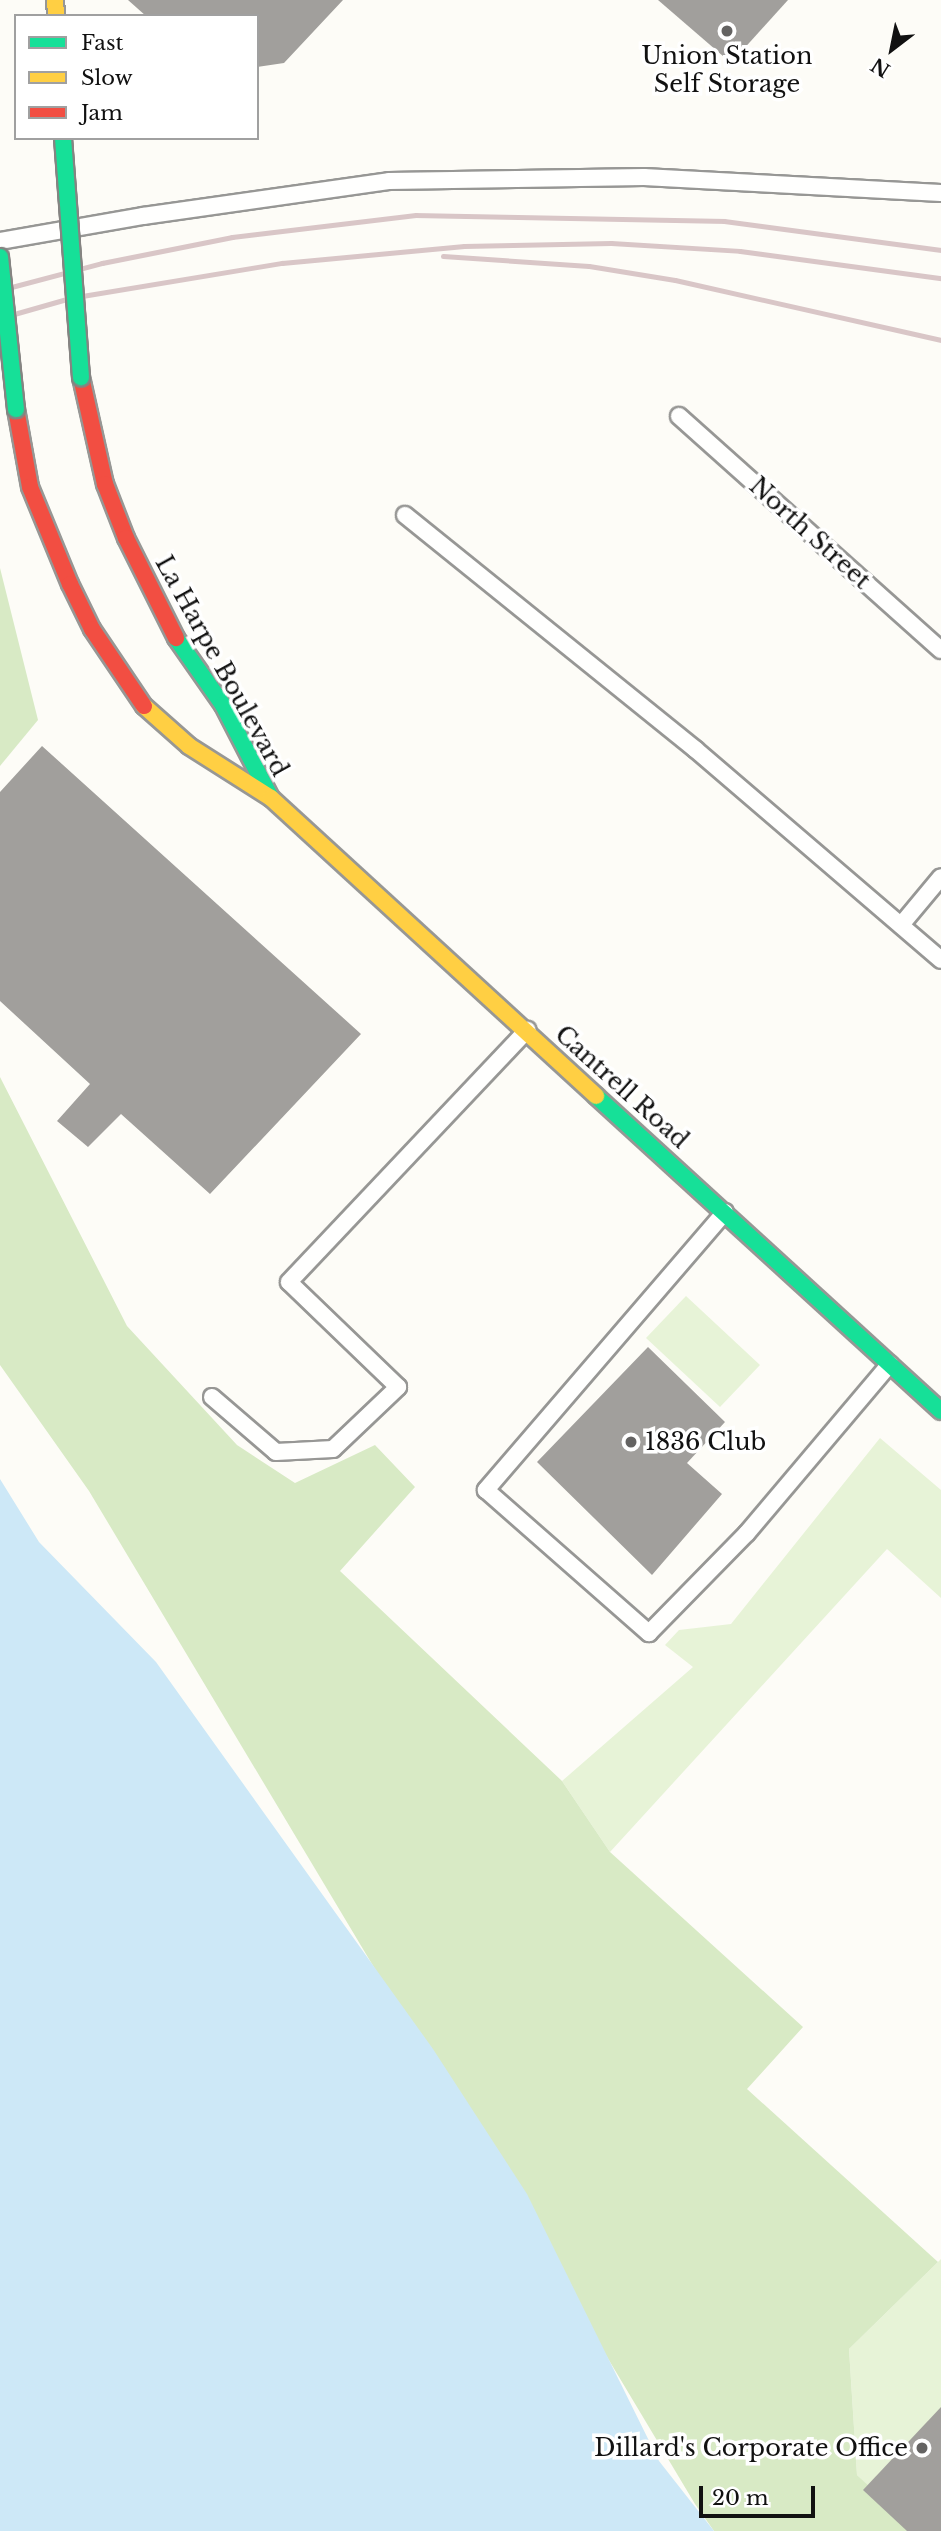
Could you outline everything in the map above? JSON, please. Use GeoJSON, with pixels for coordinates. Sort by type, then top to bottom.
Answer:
{"type":"FeatureCollection","features":[{"type":"Feature","properties":{"kind":"main road","name":"La Harpe Boulevard"},"geometry":{"type":"LineString","coordinates":[[63,140],[81,377],[105,484],[126,538],[170,629],[223,705],[271,798]]}},
{"type":"Feature","properties":{"kind":"main road","name":"La Harpe Boulevard"},"geometry":{"type":"LineString","coordinates":[[0,257],[16,409],[30,487],[87,617],[119,672],[148,712],[168,729],[271,798]]}},
{"type":"Feature","properties":{"kind":"main road","name":"Cantrell Road"},"geometry":{"type":"LineString","coordinates":[[271,798],[941,1411]]}},
{"type":"Feature","properties":{"kind":"lane"},"geometry":{"type":"LineString","coordinates":[[0,241],[389,181],[644,177],[941,193]]}},
{"type":"Feature","properties":{"kind":"lane","name":"North Street"},"geometry":{"type":"LineString","coordinates":[[679,416],[941,650]]}},
{"type":"Feature","properties":{"kind":"lane"},"geometry":{"type":"LineString","coordinates":[[405,515],[695,749],[941,960]]}},
{"type":"Feature","properties":{"kind":"lane"},"geometry":{"type":"LineString","coordinates":[[901,925],[940,882]]}},
{"type":"Feature","properties":{"kind":"lane"},"geometry":{"type":"LineString","coordinates":[[212,1397],[276,1452],[333,1449],[398,1387],[289,1282],[527,1030]]}},
{"type":"Feature","properties":{"kind":"lane"},"geometry":{"type":"LineString","coordinates":[[725,1212],[486,1490],[649,1633],[747,1533],[890,1364]]}},
{"type":"Feature","properties":{"kind":"green space"},"geometry":{"type":"Polygon","coordinates":[[[0,568],[38,720],[0,766],[0,568]]]}},
{"type":"Feature","properties":{"kind":"green space"},"geometry":{"type":"Polygon","coordinates":[[[0,1077],[127,1326],[237,1445],[295,1483],[375,1445],[415,1487],[340,1571],[562,1781],[610,1852],[803,2027],[747,2089],[938,2262],[849,2349],[857,2475],[918,2531],[714,2531],[695,2504],[89,1491],[0,1365],[0,1077]]]}},
{"type":"Feature","properties":{"kind":"green space"},"geometry":{"type":"Polygon","coordinates":[[[686,1296],[760,1365],[720,1407],[646,1338],[686,1296]]]}},
{"type":"Feature","properties":{"kind":"green space"},"geometry":{"type":"Polygon","coordinates":[[[880,1438],[941,1490],[941,1598],[887,1549],[610,1852],[562,1781],[693,1667],[665,1645],[679,1630],[731,1624],[880,1438]]]}},
{"type":"Feature","properties":{"kind":"green space"},"geometry":{"type":"Polygon","coordinates":[[[941,2259],[941,2415],[876,2493],[857,2475],[849,2349],[941,2259]]]}},
{"type":"Feature","properties":{"kind":"water"},"geometry":{"type":"Polygon","coordinates":[[[0,1479],[39,1542],[156,1662],[433,2049],[527,2194],[659,2461],[714,2531],[0,2531],[0,1479]]]}},
{"type":"Feature","properties":{"kind":"building"},"geometry":{"type":"Polygon","coordinates":[[[128,0],[343,0],[284,63],[259,67],[259,14],[144,14],[128,0]]]}},
{"type":"Feature","properties":{"kind":"building","name":"Union Station Self Storage"},"geometry":{"type":"Polygon","coordinates":[[[658,0],[788,0],[731,63],[658,0]]]}},
{"type":"Feature","properties":{"kind":"building"},"geometry":{"type":"Polygon","coordinates":[[[42,746],[361,1034],[210,1194],[121,1114],[88,1147],[57,1121],[90,1084],[0,1001],[0,792],[42,746]]]}},
{"type":"Feature","properties":{"kind":"building","name":"1836 Club"},"geometry":{"type":"Polygon","coordinates":[[[648,1347],[725,1422],[687,1463],[722,1494],[652,1575],[537,1462],[648,1347]]]}},
{"type":"Feature","properties":{"kind":"building","name":"Dillard's Corporate Office"},"geometry":{"type":"Polygon","coordinates":[[[941,2407],[941,2531],[907,2531],[863,2490],[941,2407]]]}},
{"type":"Feature","properties":{"kind":"railway"},"geometry":{"type":"LineString","coordinates":[[0,290],[102,263],[232,237],[416,215],[724,221],[941,250]]}},
{"type":"Feature","properties":{"kind":"railway"},"geometry":{"type":"LineString","coordinates":[[0,318],[70,298],[282,263],[464,246],[611,243],[740,251],[941,278]]}},
{"type":"Feature","properties":{"kind":"railway"},"geometry":{"type":"LineString","coordinates":[[443,256],[589,266],[675,280],[941,340]]}},
{"type":"Feature","properties":{"kind":"traffic: fast"},"geometry":{"type":"LineString","coordinates":[[63,140],[81,377]]}},
{"type":"Feature","properties":{"kind":"traffic: fast"},"geometry":{"type":"LineString","coordinates":[[0,257],[16,409]]}},
{"type":"Feature","properties":{"kind":"traffic: fast"},"geometry":{"type":"LineString","coordinates":[[176,638],[223,705],[271,798]]}},
{"type":"Feature","properties":{"kind":"traffic: fast"},"geometry":{"type":"LineString","coordinates":[[596,1096],[941,1411]]}},
{"type":"Feature","properties":{"kind":"traffic: slow"},"geometry":{"type":"LineString","coordinates":[[55,0],[56,14]]}},
{"type":"Feature","properties":{"kind":"traffic: slow"},"geometry":{"type":"LineString","coordinates":[[144,706],[189,746],[271,798],[596,1096]]}},
{"type":"Feature","properties":{"kind":"traffic: jam"},"geometry":{"type":"LineString","coordinates":[[81,377],[105,484],[126,538],[176,638]]}},
{"type":"Feature","properties":{"kind":"traffic: jam"},"geometry":{"type":"LineString","coordinates":[[16,409],[30,487],[70,584],[92,629],[144,706]]}},
{"type":"Feature","properties":{"kind":"place","name":"Union Station Self Storage"},"geometry":{"type":"Point","coordinates":[727,31]}},
{"type":"Feature","properties":{"kind":"place","name":"1836 Club"},"geometry":{"type":"Point","coordinates":[631,1442]}},
{"type":"Feature","properties":{"kind":"place","name":"Dillard's Corporate Office"},"geometry":{"type":"Point","coordinates":[922,2448]}}]}
